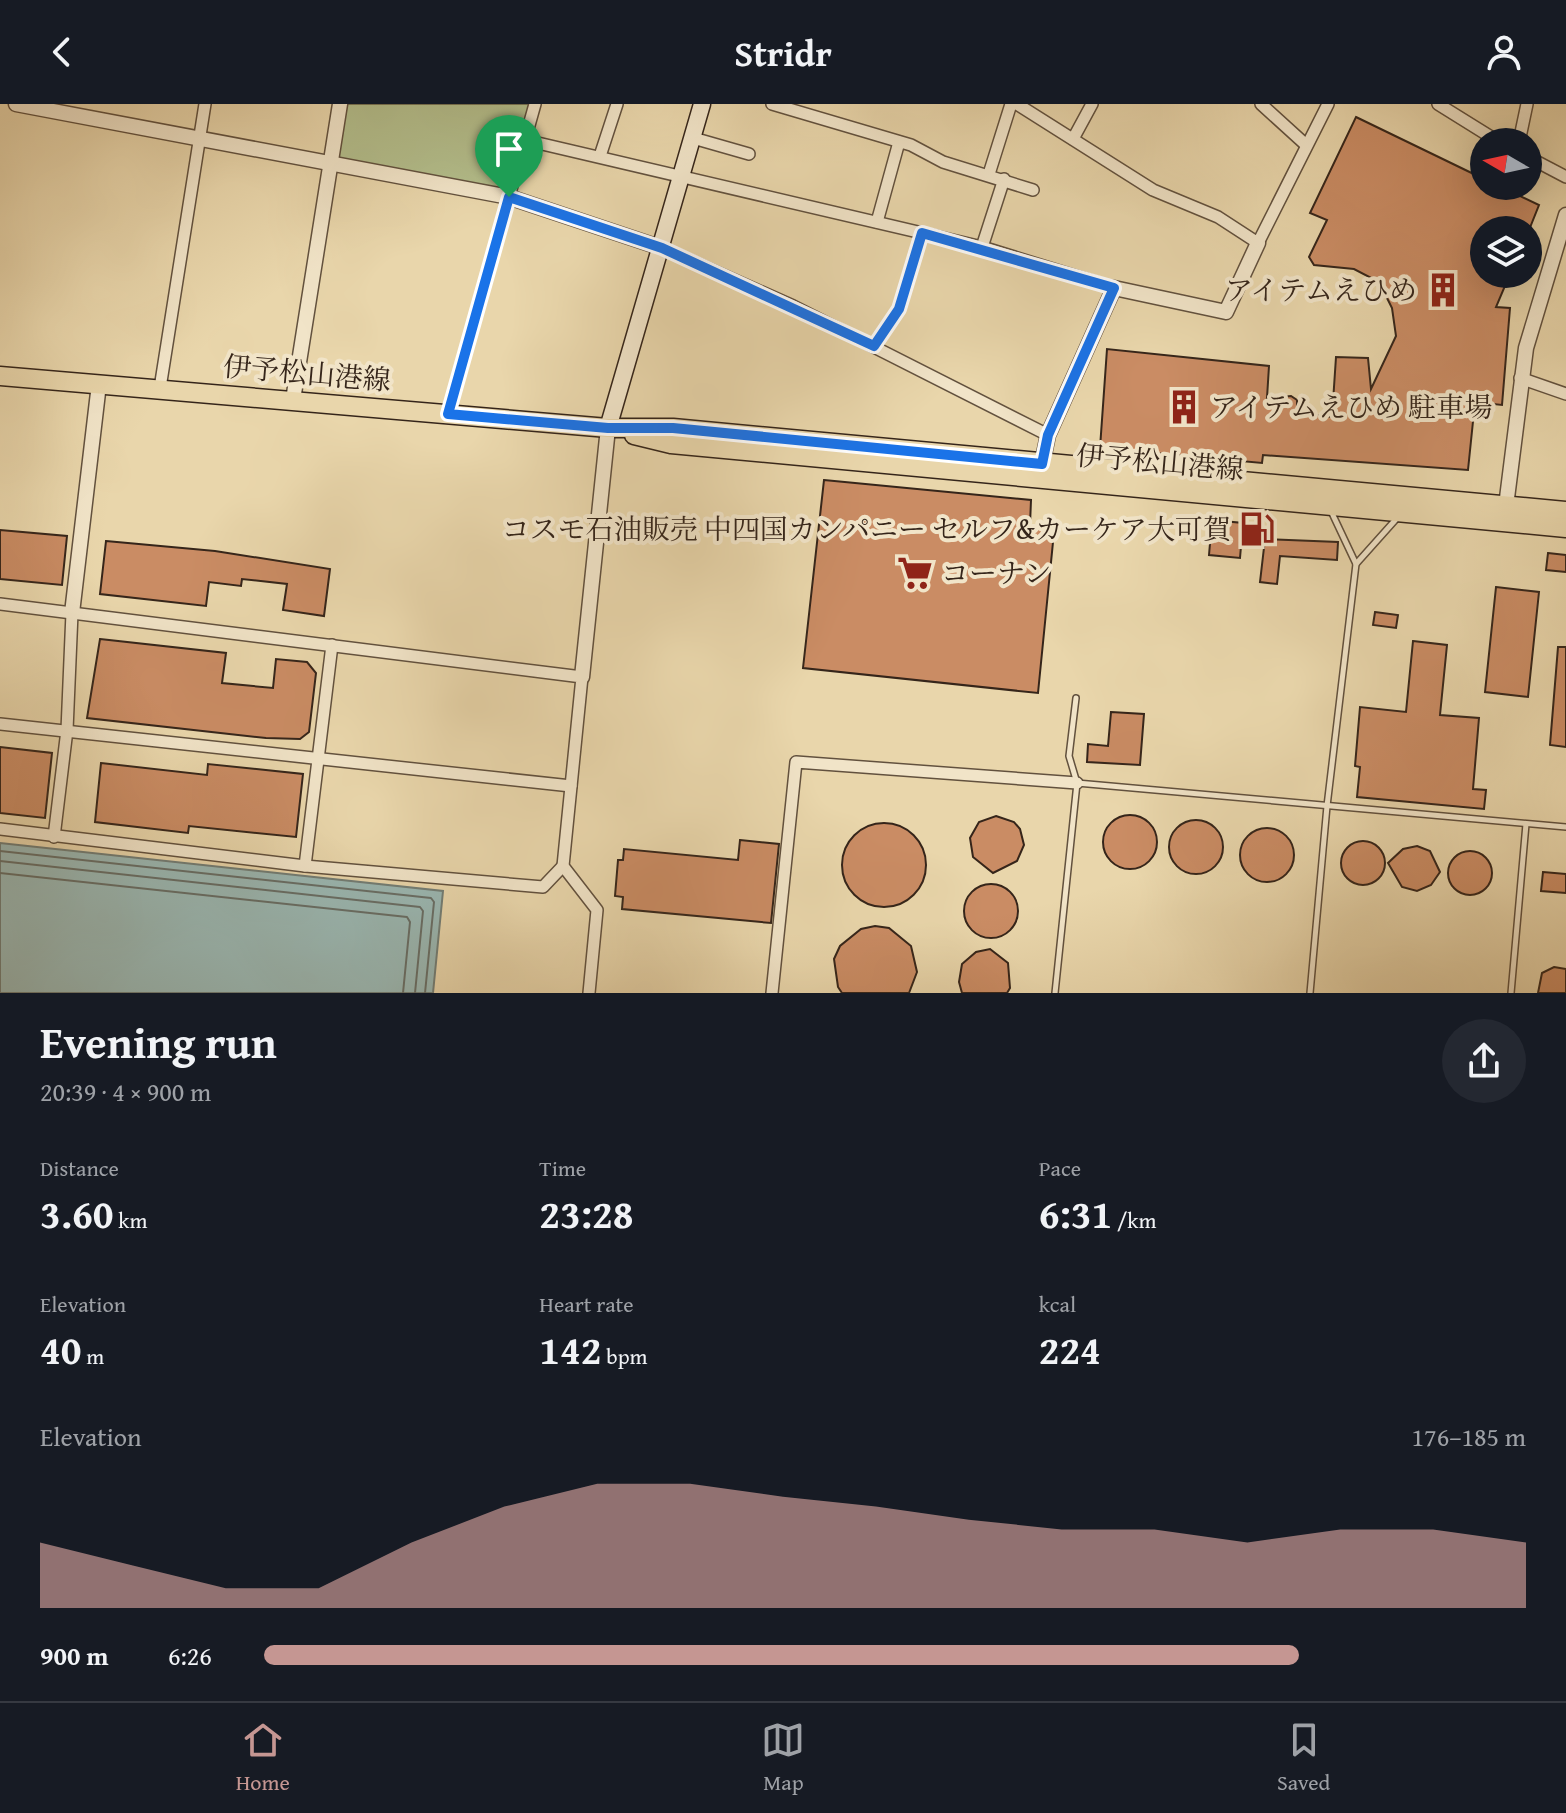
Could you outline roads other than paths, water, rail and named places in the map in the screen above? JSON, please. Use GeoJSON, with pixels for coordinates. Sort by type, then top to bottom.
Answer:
{"type":"FeatureCollection","features":[{"type":"Feature","properties":{"kind":"main road"},"geometry":{"type":"LineString","coordinates":[[608,428],[702,104]]}},
{"type":"Feature","properties":{"kind":"main road","name":"伊予松山港線"},"geometry":{"type":"LineString","coordinates":[[0,376],[608,428],[673,428],[1505,514],[1566,528]]}},
{"type":"Feature","properties":{"kind":"main road","name":"伊予松山港線"},"geometry":{"type":"LineString","coordinates":[[608,428],[671,444],[1401,513],[1566,511]]}},
{"type":"Feature","properties":{"kind":"street"},"geometry":{"type":"LineString","coordinates":[[16,104],[68,108],[509,197],[662,248],[874,346],[1048,435]]}},
{"type":"Feature","properties":{"kind":"street"},"geometry":{"type":"LineString","coordinates":[[160,388],[205,104]]}},
{"type":"Feature","properties":{"kind":"street"},"geometry":{"type":"LineString","coordinates":[[293,400],[340,104]]}},
{"type":"Feature","properties":{"kind":"street"},"geometry":{"type":"LineString","coordinates":[[448,414],[535,104]]}},
{"type":"Feature","properties":{"kind":"street"},"geometry":{"type":"LineString","coordinates":[[600,156],[617,104]]}},
{"type":"Feature","properties":{"kind":"street"},"geometry":{"type":"LineString","coordinates":[[772,104],[899,142],[943,162],[1033,190]]}},
{"type":"Feature","properties":{"kind":"street"},"geometry":{"type":"LineString","coordinates":[[989,174],[1014,104],[1153,190],[1218,217],[1258,243]]}},
{"type":"Feature","properties":{"kind":"street"},"geometry":{"type":"LineString","coordinates":[[1073,139],[1092,104]]}},
{"type":"Feature","properties":{"kind":"street"},"geometry":{"type":"LineString","coordinates":[[1261,104],[1305,144]]}},
{"type":"Feature","properties":{"kind":"street"},"geometry":{"type":"LineString","coordinates":[[525,140],[982,247],[1114,288],[1226,312],[1305,144],[1328,104]]}},
{"type":"Feature","properties":{"kind":"street"},"geometry":{"type":"LineString","coordinates":[[1438,104],[1477,128]]}},
{"type":"Feature","properties":{"kind":"street"},"geometry":{"type":"LineString","coordinates":[[1522,128],[1527,104]]}},
{"type":"Feature","properties":{"kind":"street"},"geometry":{"type":"LineString","coordinates":[[693,138],[749,154]]}},
{"type":"Feature","properties":{"kind":"street"},"geometry":{"type":"LineString","coordinates":[[877,222],[899,142]]}},
{"type":"Feature","properties":{"kind":"street"},"geometry":{"type":"LineString","coordinates":[[1542,164],[1566,177]]}},
{"type":"Feature","properties":{"kind":"street"},"geometry":{"type":"LineString","coordinates":[[982,247],[1004,179]]}},
{"type":"Feature","properties":{"kind":"street"},"geometry":{"type":"LineString","coordinates":[[1505,514],[1520,378],[1533,321],[1566,215]]}},
{"type":"Feature","properties":{"kind":"street"},"geometry":{"type":"LineString","coordinates":[[874,346],[899,309],[922,233]]}},
{"type":"Feature","properties":{"kind":"street"},"geometry":{"type":"LineString","coordinates":[[1042,464],[1048,435],[1114,288]]}},
{"type":"Feature","properties":{"kind":"street"},"geometry":{"type":"LineString","coordinates":[[1520,378],[1566,394]]}},
{"type":"Feature","properties":{"kind":"street"},"geometry":{"type":"LineString","coordinates":[[54,837],[67,730],[72,613],[99,384]]}},
{"type":"Feature","properties":{"kind":"street"},"geometry":{"type":"LineString","coordinates":[[0,829],[305,866],[543,887],[563,866],[608,428]]}},
{"type":"Feature","properties":{"kind":"street"},"geometry":{"type":"LineString","coordinates":[[0,604],[582,677]]}},
{"type":"Feature","properties":{"kind":"street"},"geometry":{"type":"LineString","coordinates":[[305,866],[332,645]]}},
{"type":"Feature","properties":{"kind":"street"},"geometry":{"type":"LineString","coordinates":[[0,724],[571,786]]}},
{"type":"Feature","properties":{"kind":"street"},"geometry":{"type":"LineString","coordinates":[[772,993],[796,762],[1077,783]]}},
{"type":"Feature","properties":{"kind":"street"},"geometry":{"type":"LineString","coordinates":[[563,866],[597,910],[589,993]]}},
{"type":"Feature","properties":{"kind":"lane"},"geometry":{"type":"LineString","coordinates":[[1310,993],[1327,806],[1356,564],[1331,515],[1330,506]]}},
{"type":"Feature","properties":{"kind":"lane"},"geometry":{"type":"LineString","coordinates":[[1356,564],[1401,513]]}},
{"type":"Feature","properties":{"kind":"lane"},"geometry":{"type":"LineString","coordinates":[[1055,993],[1077,783],[1069,756],[1076,698]]}},
{"type":"Feature","properties":{"kind":"lane"},"geometry":{"type":"LineString","coordinates":[[1077,783],[1566,827]]}},
{"type":"Feature","properties":{"kind":"lane"},"geometry":{"type":"LineString","coordinates":[[1511,993],[1526,824]]}},
{"type":"Feature","properties":{"kind":"water"},"geometry":{"type":"Polygon","coordinates":[[[0,843],[443,891],[433,993],[0,993],[0,843]]]}},
{"type":"Feature","properties":{"kind":"place","name":"アイテムえひめ"},"geometry":{"type":"Point","coordinates":[1443,290]}},
{"type":"Feature","properties":{"kind":"place","name":"アイテムえひめ 駐車場"},"geometry":{"type":"Point","coordinates":[1184,407]}},
{"type":"Feature","properties":{"kind":"place","name":"コスモ石油販売 中四国カンパニー セルフ&カーケア大可賀"},"geometry":{"type":"Point","coordinates":[1257,529]}},
{"type":"Feature","properties":{"kind":"place","name":"コーナン"},"geometry":{"type":"Point","coordinates":[915,573]}}]}
